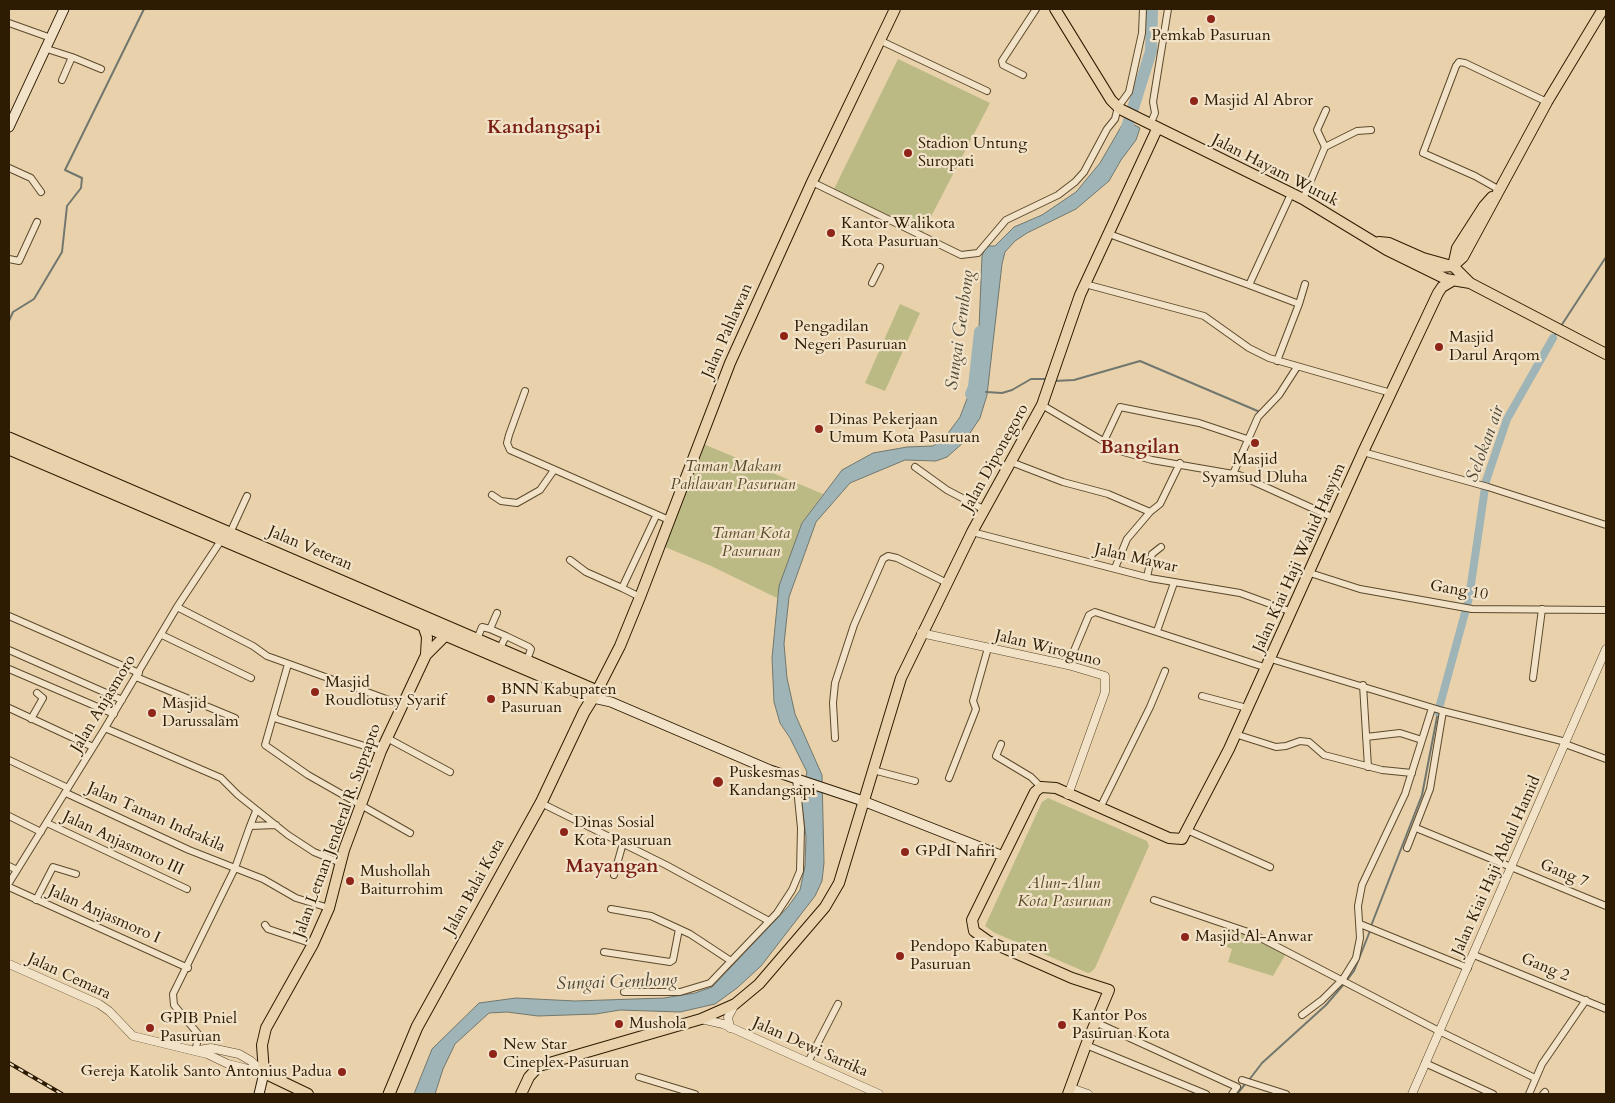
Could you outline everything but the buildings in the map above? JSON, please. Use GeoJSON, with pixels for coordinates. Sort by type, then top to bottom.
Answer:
{"type":"FeatureCollection","features":[{"type":"Feature","properties":{"kind":"highway","name":"Jalan Veteran"},"geometry":{"type":"LineString","coordinates":[[9,438],[158,507],[595,694]]}},
{"type":"Feature","properties":{"kind":"highway","name":"Jalan Veteran"},"geometry":{"type":"LineString","coordinates":[[9,449],[158,507]]}},
{"type":"Feature","properties":{"kind":"highway","name":"Jalan Veteran"},"geometry":{"type":"LineString","coordinates":[[278,558],[423,624],[477,638],[500,648],[525,664]]}},
{"type":"Feature","properties":{"kind":"highway","name":"Jalan Balai Kota"},"geometry":{"type":"LineString","coordinates":[[389,1094],[417,1026],[540,803],[595,694]]}},
{"type":"Feature","properties":{"kind":"main road"},"geometry":{"type":"LineString","coordinates":[[9,127],[64,9]]}},
{"type":"Feature","properties":{"kind":"main road","name":"Jalan Pahlawan"},"geometry":{"type":"LineString","coordinates":[[595,694],[606,674],[640,597],[722,382],[812,182],[895,9]]}},
{"type":"Feature","properties":{"kind":"main road"},"geometry":{"type":"LineString","coordinates":[[1055,9],[1119,108]]}},
{"type":"Feature","properties":{"kind":"main road"},"geometry":{"type":"LineString","coordinates":[[1470,283],[1461,250],[1484,206],[1497,191],[1547,102],[1603,9]]}},
{"type":"Feature","properties":{"kind":"main road","name":"Jalan Hayam Wuruk"},"geometry":{"type":"LineString","coordinates":[[1119,108],[1303,200],[1378,242],[1387,250],[1426,268],[1444,272]]}},
{"type":"Feature","properties":{"kind":"main road","name":"Jalan Diponegoro"},"geometry":{"type":"LineString","coordinates":[[521,1094],[529,1077],[539,1066],[701,1019],[735,1004],[759,984],[778,963],[812,924],[836,890],[901,678],[921,633],[948,583],[972,532],[1042,405],[1085,284],[1109,234],[1152,126]]}},
{"type":"Feature","properties":{"kind":"main road","name":"Jalan Hayam Wuruk"},"geometry":{"type":"LineString","coordinates":[[1378,242],[1389,243],[1423,258],[1444,272]]}},
{"type":"Feature","properties":{"kind":"main road","name":"Jalan Kiai Haji Wahid Hasyim"},"geometry":{"type":"LineString","coordinates":[[1184,834],[1269,663],[1444,272],[1461,250]]}},
{"type":"Feature","properties":{"kind":"main road"},"geometry":{"type":"LineString","coordinates":[[1444,272],[1452,281],[1470,283]]}},
{"type":"Feature","properties":{"kind":"main road"},"geometry":{"type":"LineString","coordinates":[[1444,272],[1470,283],[1606,354]]}},
{"type":"Feature","properties":{"kind":"main road"},"geometry":{"type":"LineString","coordinates":[[423,624],[427,637],[426,655]]}},
{"type":"Feature","properties":{"kind":"main road"},"geometry":{"type":"LineString","coordinates":[[426,655],[451,632]]}},
{"type":"Feature","properties":{"kind":"main road","name":"Jalan Letnan Jenderal R. Suprapto"},"geometry":{"type":"LineString","coordinates":[[264,1073],[262,1045],[266,1028],[312,944],[328,908],[360,805],[381,751],[426,655]]}},
{"type":"Feature","properties":{"kind":"main road"},"geometry":{"type":"LineString","coordinates":[[595,694],[770,770],[863,801],[1003,856]]}},
{"type":"Feature","properties":{"kind":"main road"},"geometry":{"type":"LineString","coordinates":[[1069,1091],[1095,1022],[1110,990],[1072,978],[988,941],[974,931],[972,920],[1037,789],[1040,787],[1056,788],[1068,795],[1169,838],[1184,834]]}},
{"type":"Feature","properties":{"kind":"main road"},"geometry":{"type":"LineString","coordinates":[[259,1094],[264,1073],[308,1094]]}},
{"type":"Feature","properties":{"kind":"street"},"geometry":{"type":"LineString","coordinates":[[1023,75],[1003,65],[1002,62],[1036,9]]}},
{"type":"Feature","properties":{"kind":"street"},"geometry":{"type":"LineString","coordinates":[[812,182],[960,255],[978,253],[1006,220],[1040,206],[1075,182],[1094,155],[1107,128],[1115,119],[1119,108],[1129,92],[1142,33],[1143,9]]}},
{"type":"Feature","properties":{"kind":"street"},"geometry":{"type":"LineString","coordinates":[[1152,126],[1155,113],[1153,102],[1168,9]]}},
{"type":"Feature","properties":{"kind":"street"},"geometry":{"type":"LineString","coordinates":[[9,24],[51,38]]}},
{"type":"Feature","properties":{"kind":"street"},"geometry":{"type":"LineString","coordinates":[[880,40],[986,91]]}},
{"type":"Feature","properties":{"kind":"street"},"geometry":{"type":"LineString","coordinates":[[47,49],[72,56],[101,69]]}},
{"type":"Feature","properties":{"kind":"street"},"geometry":{"type":"LineString","coordinates":[[62,80],[72,56]]}},
{"type":"Feature","properties":{"kind":"street"},"geometry":{"type":"LineString","coordinates":[[1497,191],[1475,176],[1424,154],[1456,66],[1459,62],[1465,63],[1547,102]]}},
{"type":"Feature","properties":{"kind":"street"},"geometry":{"type":"LineString","coordinates":[[1325,147],[1317,130],[1326,110]]}},
{"type":"Feature","properties":{"kind":"street"},"geometry":{"type":"LineString","coordinates":[[1303,200],[1325,147],[1357,131],[1371,130]]}},
{"type":"Feature","properties":{"kind":"street"},"geometry":{"type":"LineString","coordinates":[[9,168],[32,178],[41,192]]}},
{"type":"Feature","properties":{"kind":"street"},"geometry":{"type":"LineString","coordinates":[[1249,285],[1291,194]]}},
{"type":"Feature","properties":{"kind":"street"},"geometry":{"type":"LineString","coordinates":[[9,259],[19,261],[36,222]]}},
{"type":"Feature","properties":{"kind":"street"},"geometry":{"type":"LineString","coordinates":[[1109,234],[1299,304]]}},
{"type":"Feature","properties":{"kind":"street"},"geometry":{"type":"LineString","coordinates":[[872,283],[880,267]]}},
{"type":"Feature","properties":{"kind":"street"},"geometry":{"type":"LineString","coordinates":[[1085,284],[1204,316],[1249,348],[1277,361],[1391,393]]}},
{"type":"Feature","properties":{"kind":"street"},"geometry":{"type":"LineString","coordinates":[[1277,361],[1305,284]]}},
{"type":"Feature","properties":{"kind":"street"},"geometry":{"type":"LineString","coordinates":[[1233,474],[1258,417],[1279,395],[1297,367]]}},
{"type":"Feature","properties":{"kind":"street"},"geometry":{"type":"LineString","coordinates":[[525,391],[509,435],[507,447],[656,516],[669,520]]}},
{"type":"Feature","properties":{"kind":"street"},"geometry":{"type":"LineString","coordinates":[[1042,405],[1120,451],[1152,460],[1180,463],[1233,474],[1334,518]]}},
{"type":"Feature","properties":{"kind":"street"},"geometry":{"type":"LineString","coordinates":[[1104,441],[1120,407],[1199,423],[1248,439]]}},
{"type":"Feature","properties":{"kind":"street"},"geometry":{"type":"LineString","coordinates":[[1363,452],[1485,486],[1606,525]]}},
{"type":"Feature","properties":{"kind":"street"},"geometry":{"type":"LineString","coordinates":[[1011,462],[1063,482],[1108,494],[1148,514]]}},
{"type":"Feature","properties":{"kind":"street"},"geometry":{"type":"LineString","coordinates":[[1115,568],[1127,539],[1148,514],[1160,504],[1180,463]]}},
{"type":"Feature","properties":{"kind":"street"},"geometry":{"type":"LineString","coordinates":[[915,467],[947,490],[985,510]]}},
{"type":"Feature","properties":{"kind":"street"},"geometry":{"type":"LineString","coordinates":[[492,495],[501,501],[517,503],[540,490],[554,470]]}},
{"type":"Feature","properties":{"kind":"street","name":"Jalan Anjasmoro"},"geometry":{"type":"LineString","coordinates":[[9,885],[138,675],[177,607],[226,536],[247,496]]}},
{"type":"Feature","properties":{"kind":"street"},"geometry":{"type":"LineString","coordinates":[[622,588],[656,516]]}},
{"type":"Feature","properties":{"kind":"street","name":"Jalan Mawar"},"geometry":{"type":"LineString","coordinates":[[972,532],[1147,577],[1240,593],[1292,612]]}},
{"type":"Feature","properties":{"kind":"street"},"geometry":{"type":"LineString","coordinates":[[1147,577],[1152,554],[1160,547]]}},
{"type":"Feature","properties":{"kind":"street"},"geometry":{"type":"LineString","coordinates":[[836,738],[833,703],[835,683],[854,625],[883,559],[888,556],[897,558],[948,583]]}},
{"type":"Feature","properties":{"kind":"street"},"geometry":{"type":"LineString","coordinates":[[570,560],[586,572],[640,597]]}},
{"type":"Feature","properties":{"kind":"street","name":"Gang 10"},"geometry":{"type":"LineString","coordinates":[[1310,573],[1360,589],[1472,609],[1606,610]]}},
{"type":"Feature","properties":{"kind":"street"},"geometry":{"type":"LineString","coordinates":[[1157,631],[1174,583]]}},
{"type":"Feature","properties":{"kind":"street"},"geometry":{"type":"LineString","coordinates":[[177,607],[253,646],[267,656],[402,705]]}},
{"type":"Feature","properties":{"kind":"street"},"geometry":{"type":"LineString","coordinates":[[1533,678],[1542,609]]}},
{"type":"Feature","properties":{"kind":"street"},"geometry":{"type":"LineString","coordinates":[[490,628],[497,613]]}},
{"type":"Feature","properties":{"kind":"street"},"geometry":{"type":"LineString","coordinates":[[1068,665],[1090,614],[1100,614],[1269,663],[1362,685],[1443,711],[1565,743],[1606,759]]}},
{"type":"Feature","properties":{"kind":"street"},"geometry":{"type":"LineString","coordinates":[[9,616],[234,718]]}},
{"type":"Feature","properties":{"kind":"street"},"geometry":{"type":"LineString","coordinates":[[477,638],[482,627],[490,628],[531,648],[525,664]]}},
{"type":"Feature","properties":{"kind":"street","name":"Jalan Wiroguno"},"geometry":{"type":"LineString","coordinates":[[921,633],[1068,665],[1103,675],[1106,683],[1068,795]]}},
{"type":"Feature","properties":{"kind":"street"},"geometry":{"type":"LineString","coordinates":[[162,635],[251,678]]}},
{"type":"Feature","properties":{"kind":"street"},"geometry":{"type":"LineString","coordinates":[[500,648],[506,636]]}},
{"type":"Feature","properties":{"kind":"street"},"geometry":{"type":"LineString","coordinates":[[949,778],[976,709],[973,701],[988,648]]}},
{"type":"Feature","properties":{"kind":"street","name":"Jalan Kiai Haji Abdul Hamid"},"geometry":{"type":"LineString","coordinates":[[1412,1094],[1606,649]]}},
{"type":"Feature","properties":{"kind":"street"},"geometry":{"type":"LineString","coordinates":[[9,650],[122,700]]}},
{"type":"Feature","properties":{"kind":"street"},"geometry":{"type":"LineString","coordinates":[[288,664],[265,745],[308,775],[410,833]]}},
{"type":"Feature","properties":{"kind":"street"},"geometry":{"type":"LineString","coordinates":[[9,669],[114,714]]}},
{"type":"Feature","properties":{"kind":"street"},"geometry":{"type":"LineString","coordinates":[[1100,808],[1150,707],[1165,671]]}},
{"type":"Feature","properties":{"kind":"street"},"geometry":{"type":"LineString","coordinates":[[1362,685],[1368,767]]}},
{"type":"Feature","properties":{"kind":"street"},"geometry":{"type":"LineString","coordinates":[[30,718],[43,698],[37,693]]}},
{"type":"Feature","properties":{"kind":"street"},"geometry":{"type":"LineString","coordinates":[[1202,696],[1247,708]]}},
{"type":"Feature","properties":{"kind":"street"},"geometry":{"type":"LineString","coordinates":[[9,708],[93,747]]}},
{"type":"Feature","properties":{"kind":"street"},"geometry":{"type":"LineString","coordinates":[[1302,1015],[1322,1000],[1344,979],[1356,958],[1364,925],[1358,906],[1362,885],[1412,773],[1433,708]]}},
{"type":"Feature","properties":{"kind":"street"},"geometry":{"type":"LineString","coordinates":[[1408,848],[1430,789],[1443,711]]}},
{"type":"Feature","properties":{"kind":"street"},"geometry":{"type":"LineString","coordinates":[[274,716],[277,720],[381,751]]}},
{"type":"Feature","properties":{"kind":"street"},"geometry":{"type":"LineString","coordinates":[[105,728],[214,774],[256,811],[314,852],[341,863]]}},
{"type":"Feature","properties":{"kind":"street"},"geometry":{"type":"LineString","coordinates":[[1366,737],[1400,733],[1422,740]]}},
{"type":"Feature","properties":{"kind":"street"},"geometry":{"type":"LineString","coordinates":[[1235,734],[1276,747],[1300,741],[1309,742],[1322,754],[1368,767],[1412,773]]}},
{"type":"Feature","properties":{"kind":"street"},"geometry":{"type":"LineString","coordinates":[[387,738],[450,772]]}},
{"type":"Feature","properties":{"kind":"street"},"geometry":{"type":"LineString","coordinates":[[1002,744],[996,756],[1031,777],[1040,787]]}},
{"type":"Feature","properties":{"kind":"street","name":"Jalan Taman Indrakila"},"geometry":{"type":"LineString","coordinates":[[9,760],[67,791],[188,850],[263,879],[296,898],[328,908]]}},
{"type":"Feature","properties":{"kind":"street"},"geometry":{"type":"LineString","coordinates":[[873,770],[915,782]]}},
{"type":"Feature","properties":{"kind":"street"},"geometry":{"type":"LineString","coordinates":[[624,992],[680,992],[697,989],[710,983],[769,921],[792,890],[800,871],[802,828],[798,779]]}},
{"type":"Feature","properties":{"kind":"street"},"geometry":{"type":"LineString","coordinates":[[540,803],[623,843],[769,921]]}},
{"type":"Feature","properties":{"kind":"street","name":"Jalan Taman Indrakila"},"geometry":{"type":"LineString","coordinates":[[235,868],[256,811]]}},
{"type":"Feature","properties":{"kind":"street"},"geometry":{"type":"LineString","coordinates":[[9,816],[41,832]]}},
{"type":"Feature","properties":{"kind":"street","name":"Jalan Anjasmoro III"},"geometry":{"type":"LineString","coordinates":[[47,823],[187,889]]}},
{"type":"Feature","properties":{"kind":"street"},"geometry":{"type":"LineString","coordinates":[[250,826],[276,825]]}},
{"type":"Feature","properties":{"kind":"street","name":"Gang 7"},"geometry":{"type":"LineString","coordinates":[[1416,828],[1606,906]]}},
{"type":"Feature","properties":{"kind":"street"},"geometry":{"type":"LineString","coordinates":[[1184,834],[1270,867]]}},
{"type":"Feature","properties":{"kind":"street"},"geometry":{"type":"LineString","coordinates":[[614,875],[623,843]]}},
{"type":"Feature","properties":{"kind":"street"},"geometry":{"type":"LineString","coordinates":[[9,866],[17,870]]}},
{"type":"Feature","properties":{"kind":"street"},"geometry":{"type":"LineString","coordinates":[[36,900],[53,867],[76,874]]}},
{"type":"Feature","properties":{"kind":"street"},"geometry":{"type":"LineString","coordinates":[[195,1051],[198,1035],[174,1005],[173,994],[188,968],[235,868]]}},
{"type":"Feature","properties":{"kind":"street","name":"Jalan Anjasmoro I"},"geometry":{"type":"LineString","coordinates":[[9,885],[36,900],[188,968]]}},
{"type":"Feature","properties":{"kind":"street"},"geometry":{"type":"LineString","coordinates":[[1154,900],[1251,932],[1344,979],[1439,1031],[1535,1078]]}},
{"type":"Feature","properties":{"kind":"street"},"geometry":{"type":"LineString","coordinates":[[612,909],[651,916],[679,929],[731,961]]}},
{"type":"Feature","properties":{"kind":"street"},"geometry":{"type":"LineString","coordinates":[[265,925],[268,929],[312,944]]}},
{"type":"Feature","properties":{"kind":"street"},"geometry":{"type":"LineString","coordinates":[[1364,925],[1468,968]]}},
{"type":"Feature","properties":{"kind":"street"},"geometry":{"type":"LineString","coordinates":[[604,952],[670,962],[673,960],[679,929]]}},
{"type":"Feature","properties":{"kind":"street","name":"Gang 2"},"geometry":{"type":"LineString","coordinates":[[1474,954],[1606,1009]]}},
{"type":"Feature","properties":{"kind":"street","name":"Jalan Cemara"},"geometry":{"type":"LineString","coordinates":[[9,964],[99,1004],[109,1011],[133,1036],[207,1054],[228,1064],[264,1073]]}},
{"type":"Feature","properties":{"kind":"street"},"geometry":{"type":"LineString","coordinates":[[1529,1094],[1535,1078],[1553,1046],[1586,1000]]}},
{"type":"Feature","properties":{"kind":"street"},"geometry":{"type":"LineString","coordinates":[[730,1028],[728,1017],[735,1004]]}},
{"type":"Feature","properties":{"kind":"street"},"geometry":{"type":"LineString","coordinates":[[808,1062],[838,1004]]}},
{"type":"Feature","properties":{"kind":"street","name":"Jalan Dewi Sartika"},"geometry":{"type":"LineString","coordinates":[[701,1019],[730,1028],[879,1094]]}},
{"type":"Feature","properties":{"kind":"street"},"geometry":{"type":"LineString","coordinates":[[1095,1022],[1237,1087],[1232,1094]]}},
{"type":"Feature","properties":{"kind":"street"},"geometry":{"type":"LineString","coordinates":[[1086,1045],[1206,1094]]}},
{"type":"Feature","properties":{"kind":"street","name":"Jalan Cemara"},"geometry":{"type":"LineString","coordinates":[[195,1051],[211,1048],[239,1054],[251,1061],[264,1073]]}},
{"type":"Feature","properties":{"kind":"street"},"geometry":{"type":"LineString","coordinates":[[1426,1063],[1494,1094]]}},
{"type":"Feature","properties":{"kind":"street"},"geometry":{"type":"LineString","coordinates":[[640,1077],[695,1094]]}},
{"type":"Feature","properties":{"kind":"street"},"geometry":{"type":"LineString","coordinates":[[1243,1080],[1286,1094]]}},
{"type":"Feature","properties":{"kind":"street"},"geometry":{"type":"LineString","coordinates":[[1069,1091],[1088,1094]]}},
{"type":"Feature","properties":{"kind":"green space","name":"Stadion Untung Suropati"},"geometry":{"type":"Polygon","coordinates":[[[898,59],[990,103],[923,232],[834,189],[898,59]]]}},
{"type":"Feature","properties":{"kind":"green space"},"geometry":{"type":"Polygon","coordinates":[[[900,304],[920,313],[885,391],[865,383],[900,304]]]}},
{"type":"Feature","properties":{"kind":"green space","name":"Taman Kota Pasuruan"},"geometry":{"type":"Polygon","coordinates":[[[701,443],[823,494],[802,523],[777,598],[711,566],[660,545],[701,443]]]}},
{"type":"Feature","properties":{"kind":"green space","name":"Alun-Alun Kota Pasuruan"},"geometry":{"type":"Polygon","coordinates":[[[1048,798],[1147,841],[1149,846],[1095,968],[1088,973],[995,933],[985,926],[1042,802],[1048,798]]]}},
{"type":"Feature","properties":{"kind":"green space"},"geometry":{"type":"Polygon","coordinates":[[[1231,925],[1287,952],[1273,976],[1228,962],[1232,949],[1227,947],[1228,942],[1224,940],[1231,925]]]}},
{"type":"Feature","properties":{"kind":"shaded area"},"geometry":{"type":"Polygon","coordinates":[[[1125,120],[1140,128],[1136,140],[1121,160],[1109,181],[1076,209],[1027,233],[1015,241],[1005,252],[987,395],[980,418],[964,442],[947,457],[936,461],[905,460],[850,483],[816,522],[789,597],[784,644],[787,678],[795,714],[822,775],[824,863],[822,881],[815,896],[761,966],[737,988],[715,1004],[680,1012],[620,1010],[596,1014],[538,1016],[507,1012],[489,1013],[455,1044],[443,1069],[435,1094],[414,1094],[432,1049],[479,1003],[516,998],[575,1001],[664,998],[695,993],[712,987],[787,908],[800,890],[805,866],[806,837],[801,798],[807,772],[790,738],[780,723],[774,702],[772,658],[779,586],[802,523],[842,470],[873,453],[907,447],[933,446],[943,440],[960,417],[975,378],[978,352],[982,256],[986,246],[995,246],[1014,227],[1042,215],[1076,192],[1100,163],[1125,120]]]}},
{"type":"Feature","properties":{"kind":"waterway"},"geometry":{"type":"LineString","coordinates":[[9,321],[13,312],[34,299],[62,252],[67,206],[81,188],[82,178],[65,170],[144,9]]}},
{"type":"Feature","properties":{"kind":"waterway","name":"Sungai Gembong"},"geometry":{"type":"LineString","coordinates":[[1124,137],[1151,51],[1152,9]]}},
{"type":"Feature","properties":{"kind":"waterway"},"geometry":{"type":"LineString","coordinates":[[1561,326],[1606,257]]}},
{"type":"Feature","properties":{"kind":"waterway","name":"Sungai Gembong"},"geometry":{"type":"LineString","coordinates":[[971,394],[974,387],[980,332]]}},
{"type":"Feature","properties":{"kind":"waterway","name":"Selokan air"},"geometry":{"type":"LineString","coordinates":[[1553,338],[1557,332]]}},
{"type":"Feature","properties":{"kind":"waterway","name":"Selokan air"},"geometry":{"type":"LineString","coordinates":[[1438,712],[1469,598],[1486,481],[1507,419],[1553,338]]}},
{"type":"Feature","properties":{"kind":"waterway"},"geometry":{"type":"LineString","coordinates":[[1054,381],[1074,380],[1140,361],[1260,412]]}},
{"type":"Feature","properties":{"kind":"waterway"},"geometry":{"type":"LineString","coordinates":[[986,392],[1002,393],[1012,390],[1031,379],[1047,379]]}},
{"type":"Feature","properties":{"kind":"waterway"},"geometry":{"type":"LineString","coordinates":[[1371,926],[1422,795],[1438,712]]}},
{"type":"Feature","properties":{"kind":"waterway"},"geometry":{"type":"LineString","coordinates":[[1347,980],[1354,971],[1370,931]]}},
{"type":"Feature","properties":{"kind":"waterway"},"geometry":{"type":"LineString","coordinates":[[1249,1080],[1262,1063],[1326,1005],[1344,984]]}},
{"type":"Feature","properties":{"kind":"waterway"},"geometry":{"type":"LineString","coordinates":[[1237,1094],[1246,1083]]}},
{"type":"Feature","properties":{"kind":"railway"},"geometry":{"type":"LineString","coordinates":[[9,1063],[62,1094]]}},
{"type":"Feature","properties":{"kind":"place","name":"Pemkab Pasuruan"},"geometry":{"type":"Point","coordinates":[1211,19]}},
{"type":"Feature","properties":{"kind":"place","name":"Masjid Al Abror"},"geometry":{"type":"Point","coordinates":[1194,101]}},
{"type":"Feature","properties":{"kind":"place","name":"Stadion Untung Suropati"},"geometry":{"type":"Point","coordinates":[908,153]}},
{"type":"Feature","properties":{"kind":"place","name":"Kantor Walikota Kota Pasuruan"},"geometry":{"type":"Point","coordinates":[831,233]}},
{"type":"Feature","properties":{"kind":"place","name":"Pengadilan Negeri Pasuruan"},"geometry":{"type":"Point","coordinates":[784,336]}},
{"type":"Feature","properties":{"kind":"place","name":"Masjid Darul Arqom"},"geometry":{"type":"Point","coordinates":[1439,347]}},
{"type":"Feature","properties":{"kind":"place","name":"Dinas Pekerjaan Umum Kota Pasuruan"},"geometry":{"type":"Point","coordinates":[819,429]}},
{"type":"Feature","properties":{"kind":"place","name":"Masjid Syamsud Dluha"},"geometry":{"type":"Point","coordinates":[1255,443]}},
{"type":"Feature","properties":{"kind":"place","name":"Masjid Roudlotusy Syarif"},"geometry":{"type":"Point","coordinates":[315,692]}},
{"type":"Feature","properties":{"kind":"place","name":"BNN Kabupaten Pasuruan"},"geometry":{"type":"Point","coordinates":[491,699]}},
{"type":"Feature","properties":{"kind":"place","name":"Masjid Darussalam"},"geometry":{"type":"Point","coordinates":[152,713]}},
{"type":"Feature","properties":{"kind":"place","name":"Puskesmas Kandangsapi"},"geometry":{"type":"Point","coordinates":[718,782]}},
{"type":"Feature","properties":{"kind":"place","name":"Dinas Sosial Kota Pasuruan"},"geometry":{"type":"Point","coordinates":[564,832]}},
{"type":"Feature","properties":{"kind":"place","name":"GPdI Nafiri"},"geometry":{"type":"Point","coordinates":[905,852]}},
{"type":"Feature","properties":{"kind":"place","name":"Mushollah Baiturrohim"},"geometry":{"type":"Point","coordinates":[350,881]}},
{"type":"Feature","properties":{"kind":"place","name":"Masjid Al-Anwar"},"geometry":{"type":"Point","coordinates":[1185,937]}},
{"type":"Feature","properties":{"kind":"place","name":"Pendopo Kabupaten Pasuruan"},"geometry":{"type":"Point","coordinates":[900,956]}},
{"type":"Feature","properties":{"kind":"place","name":"Mushola"},"geometry":{"type":"Point","coordinates":[619,1024]}},
{"type":"Feature","properties":{"kind":"place","name":"Kantor Pos Pasuruan Kota"},"geometry":{"type":"Point","coordinates":[1062,1025]}},
{"type":"Feature","properties":{"kind":"place","name":"GPIB Pniel Pasuruan"},"geometry":{"type":"Point","coordinates":[150,1028]}},
{"type":"Feature","properties":{"kind":"place","name":"New Star Cineplex Pasuruan"},"geometry":{"type":"Point","coordinates":[493,1054]}},
{"type":"Feature","properties":{"kind":"place","name":"Gereja Katolik Santo Antonius Padua"},"geometry":{"type":"Point","coordinates":[342,1072]}},
{"type":"Feature","properties":{"kind":"district","name":"Kandangsapi"},"geometry":{"type":"Point","coordinates":[544,129]}},
{"type":"Feature","properties":{"kind":"district","name":"Bangilan"},"geometry":{"type":"Point","coordinates":[1140,449]}},
{"type":"Feature","properties":{"kind":"district","name":"Mayangan"},"geometry":{"type":"Point","coordinates":[612,868]}},
{"type":"Feature","properties":{"kind":"park label","name":"Taman Makam Pahlawan Pasuruan"},"geometry":{"type":"Point","coordinates":[733,476]}}]}
